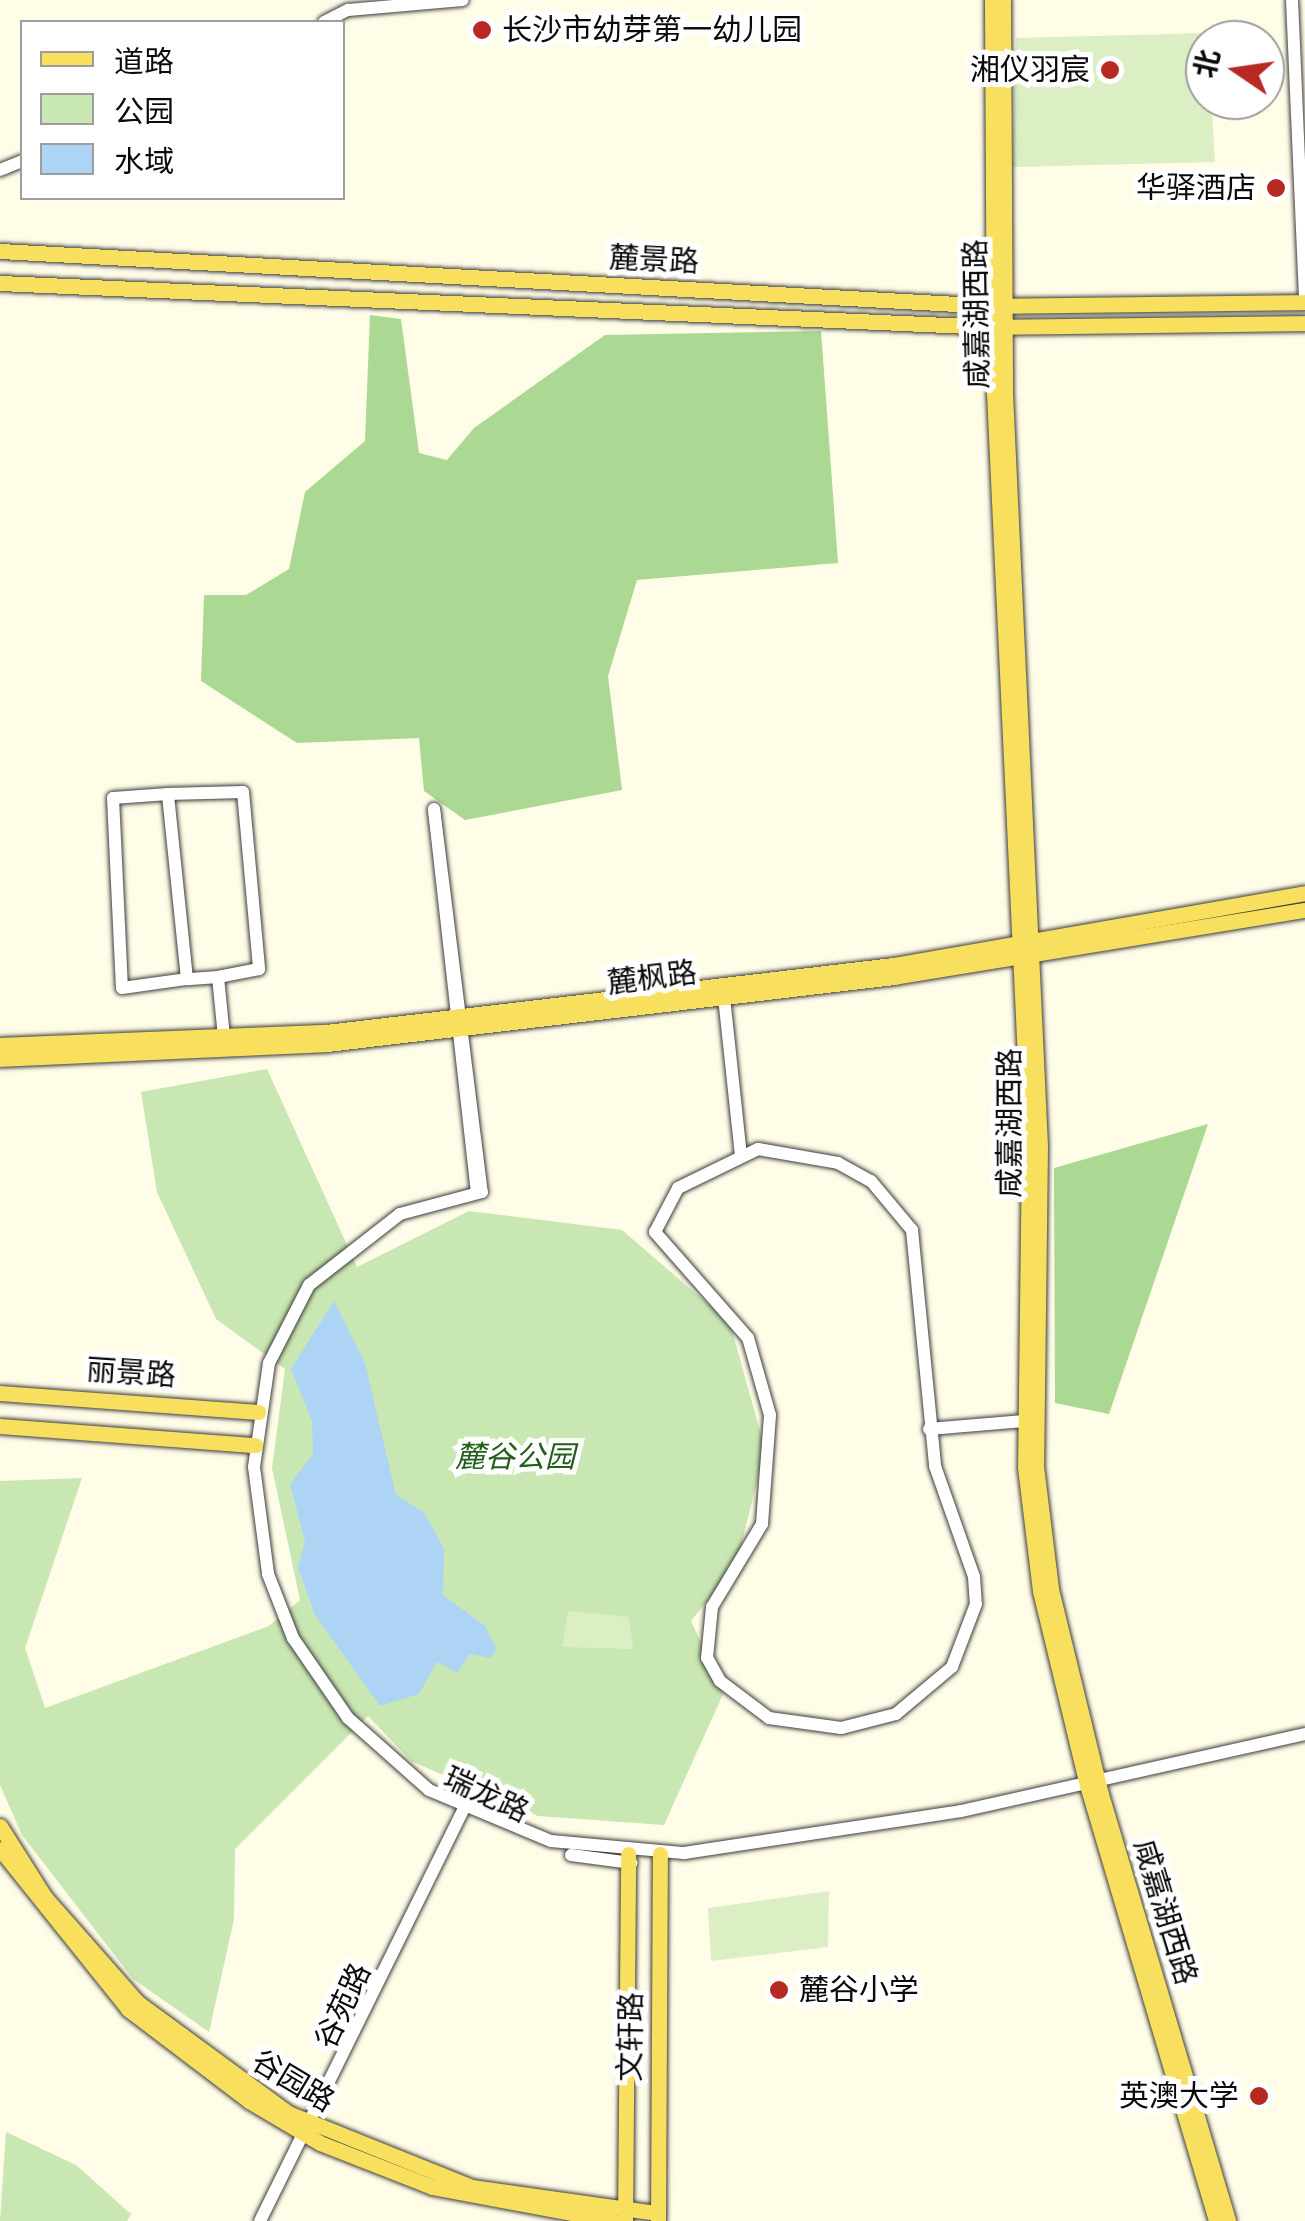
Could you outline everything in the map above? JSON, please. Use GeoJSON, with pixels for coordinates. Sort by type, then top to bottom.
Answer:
{"type":"FeatureCollection","features":[{"type":"Feature","properties":{"kind":"main road","name":"咸嘉湖西路"},"geometry":{"type":"LineString","coordinates":[[992,0],[998,306],[1030,950],[1036,1466],[1051,1589],[1094,1787],[1228,2221]]}},
{"type":"Feature","properties":{"kind":"main road","name":"咸嘉湖西路"},"geometry":{"type":"LineString","coordinates":[[998,306],[1004,0]]}},
{"type":"Feature","properties":{"kind":"main road","name":"麓景路"},"geometry":{"type":"LineString","coordinates":[[0,251],[998,306],[1305,298]]}},
{"type":"Feature","properties":{"kind":"main road","name":"麓景路"},"geometry":{"type":"LineString","coordinates":[[0,283],[999,327],[1305,323]]}},
{"type":"Feature","properties":{"kind":"main road"},"geometry":{"type":"LineString","coordinates":[[0,1045],[224,1037],[462,1022],[1030,950],[1305,893]]}},
{"type":"Feature","properties":{"kind":"main road","name":"麓枫路"},"geometry":{"type":"LineString","coordinates":[[0,1059],[724,997],[1305,910]]}},
{"type":"Feature","properties":{"kind":"main road","name":"咸嘉湖西路"},"geometry":{"type":"LineString","coordinates":[[1030,950],[1024,1421],[1040,1592],[1216,2221]]}},
{"type":"Feature","properties":{"kind":"main road","name":"丽景路"},"geometry":{"type":"LineString","coordinates":[[0,1392],[254,1412]]}},
{"type":"Feature","properties":{"kind":"main road","name":"丽景路"},"geometry":{"type":"LineString","coordinates":[[0,1426],[251,1444]]}},
{"type":"Feature","properties":{"kind":"main road","name":"谷园路"},"geometry":{"type":"LineString","coordinates":[[0,1826],[44,1896],[137,2002],[313,2132]]}},
{"type":"Feature","properties":{"kind":"main road","name":"谷园路"},"geometry":{"type":"LineString","coordinates":[[0,1850],[128,2009],[215,2080],[313,2132],[470,2198],[621,2217],[658,2217]]}},
{"type":"Feature","properties":{"kind":"main road","name":"文轩路"},"geometry":{"type":"LineString","coordinates":[[621,2217],[628,1858]]}},
{"type":"Feature","properties":{"kind":"main road","name":"文轩路"},"geometry":{"type":"LineString","coordinates":[[658,2217],[660,1858]]}},
{"type":"Feature","properties":{"kind":"street"},"geometry":{"type":"LineString","coordinates":[[328,20],[348,10],[463,0]]}},
{"type":"Feature","properties":{"kind":"street"},"geometry":{"type":"LineString","coordinates":[[1292,0],[1305,298]]}},
{"type":"Feature","properties":{"kind":"street"},"geometry":{"type":"LineString","coordinates":[[1299,0],[1305,125]]}},
{"type":"Feature","properties":{"kind":"street"},"geometry":{"type":"LineString","coordinates":[[243,792],[259,969],[218,977],[122,988],[113,798],[243,792]]}},
{"type":"Feature","properties":{"kind":"street"},"geometry":{"type":"LineString","coordinates":[[168,794],[187,979]]}},
{"type":"Feature","properties":{"kind":"street"},"geometry":{"type":"LineString","coordinates":[[462,1022],[434,809],[462,1022]]}},
{"type":"Feature","properties":{"kind":"street"},"geometry":{"type":"LineString","coordinates":[[218,977],[224,1037]]}},
{"type":"Feature","properties":{"kind":"street"},"geometry":{"type":"LineString","coordinates":[[724,997],[741,1154]]}},
{"type":"Feature","properties":{"kind":"street","name":"瑞龙路"},"geometry":{"type":"LineString","coordinates":[[462,1022],[480,1189],[400,1214],[320,1272],[281,1330],[254,1412],[252,1538],[288,1642],[366,1746],[466,1813],[551,1841],[628,1858],[660,1858],[1094,1787],[1305,1738]]}},
{"type":"Feature","properties":{"kind":"street"},"geometry":{"type":"LineString","coordinates":[[741,1154],[838,1162],[898,1205],[920,1269],[929,1429],[974,1577],[976,1604],[952,1666],[926,1694],[867,1724],[808,1729],[769,1718],[720,1681],[706,1633],[762,1524],[770,1474],[765,1386],[733,1316],[655,1232],[678,1188],[741,1154]]}},
{"type":"Feature","properties":{"kind":"street"},"geometry":{"type":"LineString","coordinates":[[929,1429],[1024,1421]]}},
{"type":"Feature","properties":{"kind":"street","name":"谷苑路"},"geometry":{"type":"LineString","coordinates":[[268,2221],[466,1813]]}},
{"type":"Feature","properties":{"kind":"street","name":"谷苑路"},"geometry":{"type":"LineString","coordinates":[[260,2221],[313,2132]]}},
{"type":"Feature","properties":{"kind":"green space","name":"湘仪羽宸"},"geometry":{"type":"Polygon","coordinates":[[[1185,34],[1185,120],[1212,120],[1215,162],[1013,167],[1016,38],[1185,34]]]}},
{"type":"Feature","properties":{"kind":"green space"},"geometry":{"type":"Polygon","coordinates":[[[370,315],[401,319],[419,453],[447,460],[474,428],[605,335],[821,331],[838,563],[637,580],[608,676],[622,790],[465,820],[424,791],[419,738],[297,743],[201,681],[204,595],[246,595],[289,569],[305,492],[365,441],[370,315]]]}},
{"type":"Feature","properties":{"kind":"green space","name":"麓谷公园"},"geometry":{"type":"Polygon","coordinates":[[[267,1069],[357,1267],[469,1211],[622,1230],[730,1323],[765,1449],[737,1562],[691,1621],[724,1692],[664,1825],[538,1816],[411,1761],[368,1716],[235,1849],[234,1919],[209,2032],[133,1979],[22,1835],[0,1785],[0,1481],[82,1478],[25,1648],[45,1708],[269,1626],[300,1600],[272,1468],[285,1369],[216,1319],[157,1192],[141,1092],[267,1069]]]}},
{"type":"Feature","properties":{"kind":"green space"},"geometry":{"type":"Polygon","coordinates":[[[1208,1124],[1109,1414],[1055,1403],[1054,1168],[1208,1124]]]}},
{"type":"Feature","properties":{"kind":"green space"},"geometry":{"type":"Polygon","coordinates":[[[568,1611],[629,1617],[633,1649],[562,1647],[568,1611]]]}},
{"type":"Feature","properties":{"kind":"green space"},"geometry":{"type":"Polygon","coordinates":[[[829,1891],[828,1947],[711,1961],[708,1908],[829,1891]]]}},
{"type":"Feature","properties":{"kind":"green space"},"geometry":{"type":"Polygon","coordinates":[[[6,2132],[76,2165],[131,2214],[127,2221],[0,2221],[6,2132]]]}},
{"type":"Feature","properties":{"kind":"water"},"geometry":{"type":"Polygon","coordinates":[[[334,1301],[365,1363],[396,1495],[424,1512],[444,1549],[443,1595],[485,1626],[496,1648],[491,1658],[470,1654],[457,1673],[437,1662],[419,1694],[380,1706],[315,1615],[298,1568],[305,1541],[290,1484],[313,1454],[312,1421],[291,1369],[334,1301]]]}},
{"type":"Feature","properties":{"kind":"place","name":"长沙市幼芽第一幼儿园"},"geometry":{"type":"Point","coordinates":[482,30]}},
{"type":"Feature","properties":{"kind":"place","name":"湘仪羽宸"},"geometry":{"type":"Point","coordinates":[1110,70]}},
{"type":"Feature","properties":{"kind":"place","name":"华驿酒店"},"geometry":{"type":"Point","coordinates":[1276,188]}},
{"type":"Feature","properties":{"kind":"place","name":"麓谷小学"},"geometry":{"type":"Point","coordinates":[779,1990]}},
{"type":"Feature","properties":{"kind":"place","name":"英澳大学"},"geometry":{"type":"Point","coordinates":[1259,2096]}}]}
